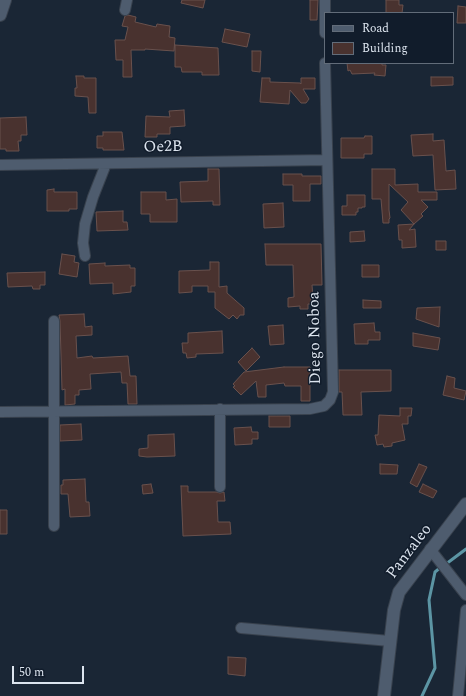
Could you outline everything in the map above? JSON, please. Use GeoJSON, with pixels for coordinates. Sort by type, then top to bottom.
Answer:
{"type":"FeatureCollection","features":[{"type":"Feature","properties":{"kind":"street"},"geometry":{"type":"LineString","coordinates":[[0,14],[6,0]]}},
{"type":"Feature","properties":{"kind":"street"},"geometry":{"type":"LineString","coordinates":[[324,0],[324,12]]}},
{"type":"Feature","properties":{"kind":"street","name":"Diego Noboa"},"geometry":{"type":"LineString","coordinates":[[0,412],[318,408],[324,406],[330,400],[333,392],[325,64]]}},
{"type":"Feature","properties":{"kind":"street","name":"Oe2B"},"geometry":{"type":"LineString","coordinates":[[0,165],[327,160]]}},
{"type":"Feature","properties":{"kind":"street"},"geometry":{"type":"LineString","coordinates":[[85,256],[83,243],[85,224],[93,197],[106,164]]}},
{"type":"Feature","properties":{"kind":"street"},"geometry":{"type":"LineString","coordinates":[[54,321],[54,526]]}},
{"type":"Feature","properties":{"kind":"street"},"geometry":{"type":"LineString","coordinates":[[220,409],[220,487]]}},
{"type":"Feature","properties":{"kind":"street","name":"Panzaleo"},"geometry":{"type":"LineString","coordinates":[[384,696],[394,610],[399,592],[466,504]]}},
{"type":"Feature","properties":{"kind":"street"},"geometry":{"type":"LineString","coordinates":[[430,550],[466,595]]}},
{"type":"Feature","properties":{"kind":"street"},"geometry":{"type":"LineString","coordinates":[[458,696],[466,610]]}},
{"type":"Feature","properties":{"kind":"street"},"geometry":{"type":"LineString","coordinates":[[241,628],[390,641]]}},
{"type":"Feature","properties":{"kind":"building"},"geometry":{"type":"Polygon","coordinates":[[[182,0],[205,0],[203,8],[181,3],[182,0]]]}},
{"type":"Feature","properties":{"kind":"building"},"geometry":{"type":"Polygon","coordinates":[[[310,0],[318,0],[317,20],[310,20],[310,0]]]}},
{"type":"Feature","properties":{"kind":"building"},"geometry":{"type":"Polygon","coordinates":[[[386,0],[399,0],[399,5],[403,5],[402,12],[386,12],[386,0]]]}},
{"type":"Feature","properties":{"kind":"building"},"geometry":{"type":"Polygon","coordinates":[[[458,6],[466,7],[466,23],[457,23],[458,6]]]}},
{"type":"Feature","properties":{"kind":"building"},"geometry":{"type":"Polygon","coordinates":[[[128,15],[136,17],[135,22],[156,27],[157,24],[170,26],[169,37],[175,38],[174,51],[145,49],[131,50],[132,77],[123,77],[123,60],[116,60],[115,40],[125,40],[128,27],[122,26],[125,16],[128,15]]]}},
{"type":"Feature","properties":{"kind":"building"},"geometry":{"type":"Polygon","coordinates":[[[225,29],[250,34],[247,47],[222,42],[225,29]]]}},
{"type":"Feature","properties":{"kind":"building"},"geometry":{"type":"Polygon","coordinates":[[[175,45],[218,48],[219,75],[202,75],[202,72],[182,72],[181,67],[175,67],[175,45]]]}},
{"type":"Feature","properties":{"kind":"building"},"geometry":{"type":"Polygon","coordinates":[[[252,51],[261,51],[260,72],[252,71],[252,51]]]}},
{"type":"Feature","properties":{"kind":"building"},"geometry":{"type":"Polygon","coordinates":[[[347,64],[386,65],[385,76],[374,75],[375,73],[352,74],[350,70],[348,71],[347,64]]]}},
{"type":"Feature","properties":{"kind":"building"},"geometry":{"type":"Polygon","coordinates":[[[76,76],[96,78],[96,113],[89,113],[88,97],[75,96],[75,88],[77,88],[76,76]]]}},
{"type":"Feature","properties":{"kind":"building"},"geometry":{"type":"Polygon","coordinates":[[[431,77],[453,77],[453,85],[431,86],[431,77]]]}},
{"type":"Feature","properties":{"kind":"building"},"geometry":{"type":"Polygon","coordinates":[[[262,78],[270,78],[270,82],[301,84],[301,78],[315,78],[315,89],[303,89],[309,99],[306,103],[301,103],[290,90],[289,104],[260,102],[262,78]]]}},
{"type":"Feature","properties":{"kind":"building"},"geometry":{"type":"Polygon","coordinates":[[[184,110],[185,126],[170,127],[170,134],[157,134],[157,137],[145,137],[146,116],[170,117],[169,111],[184,110]]]}},
{"type":"Feature","properties":{"kind":"building"},"geometry":{"type":"Polygon","coordinates":[[[26,117],[27,135],[21,135],[21,141],[18,141],[19,151],[6,151],[6,149],[0,149],[0,118],[26,117]]]}},
{"type":"Feature","properties":{"kind":"building"},"geometry":{"type":"Polygon","coordinates":[[[103,132],[122,132],[124,150],[103,150],[103,148],[97,148],[97,136],[103,136],[103,132]]]}},
{"type":"Feature","properties":{"kind":"building"},"geometry":{"type":"Polygon","coordinates":[[[433,134],[433,141],[444,140],[446,171],[455,170],[456,189],[435,190],[433,155],[413,156],[411,135],[433,134]]]}},
{"type":"Feature","properties":{"kind":"building"},"geometry":{"type":"Polygon","coordinates":[[[365,136],[372,136],[372,154],[364,154],[364,158],[341,158],[341,138],[364,138],[365,136]]]}},
{"type":"Feature","properties":{"kind":"building"},"geometry":{"type":"Polygon","coordinates":[[[208,169],[219,169],[220,205],[213,205],[213,201],[181,202],[180,182],[208,181],[208,169]]]}},
{"type":"Feature","properties":{"kind":"building"},"geometry":{"type":"Polygon","coordinates":[[[372,169],[395,169],[395,185],[418,184],[418,192],[437,192],[437,200],[421,200],[428,207],[421,214],[423,216],[414,224],[401,210],[408,202],[389,184],[390,218],[389,223],[383,223],[381,199],[372,199],[372,169]]]}},
{"type":"Feature","properties":{"kind":"building"},"geometry":{"type":"Polygon","coordinates":[[[283,174],[321,176],[321,184],[310,184],[310,201],[293,201],[293,185],[283,185],[283,174]]]}},
{"type":"Feature","properties":{"kind":"building"},"geometry":{"type":"Polygon","coordinates":[[[54,189],[54,192],[77,192],[77,209],[69,209],[69,211],[47,211],[47,190],[54,189]]]}},
{"type":"Feature","properties":{"kind":"building"},"geometry":{"type":"Polygon","coordinates":[[[141,192],[166,192],[166,200],[177,199],[177,222],[150,222],[150,214],[141,214],[141,192]]]}},
{"type":"Feature","properties":{"kind":"building"},"geometry":{"type":"Polygon","coordinates":[[[347,195],[365,195],[365,207],[358,208],[356,215],[342,215],[342,206],[347,206],[347,195]]]}},
{"type":"Feature","properties":{"kind":"building"},"geometry":{"type":"Polygon","coordinates":[[[283,203],[284,227],[264,228],[263,204],[283,203]]]}},
{"type":"Feature","properties":{"kind":"building"},"geometry":{"type":"Polygon","coordinates":[[[123,211],[123,222],[127,222],[128,230],[97,231],[96,212],[123,211]]]}},
{"type":"Feature","properties":{"kind":"building"},"geometry":{"type":"Polygon","coordinates":[[[414,224],[409,230],[415,229],[416,247],[402,248],[402,240],[399,240],[398,225],[414,224]]]}},
{"type":"Feature","properties":{"kind":"building"},"geometry":{"type":"Polygon","coordinates":[[[364,231],[365,241],[350,242],[350,232],[364,231]]]}},
{"type":"Feature","properties":{"kind":"building"},"geometry":{"type":"Polygon","coordinates":[[[436,241],[446,241],[446,250],[436,250],[436,241]]]}},
{"type":"Feature","properties":{"kind":"building"},"geometry":{"type":"Polygon","coordinates":[[[265,244],[321,244],[322,285],[312,285],[313,298],[311,298],[311,304],[308,304],[308,309],[300,309],[300,306],[288,307],[288,298],[294,297],[293,265],[266,265],[265,244]]]}},
{"type":"Feature","properties":{"kind":"building"},"geometry":{"type":"Polygon","coordinates":[[[62,254],[75,256],[74,262],[79,263],[77,277],[59,274],[62,254]]]}},
{"type":"Feature","properties":{"kind":"building"},"geometry":{"type":"Polygon","coordinates":[[[210,262],[219,262],[219,287],[227,286],[227,293],[244,308],[244,315],[240,315],[237,319],[233,315],[229,319],[215,308],[215,292],[208,292],[208,286],[192,286],[192,292],[179,293],[179,271],[210,270],[210,262]]]}},
{"type":"Feature","properties":{"kind":"building"},"geometry":{"type":"Polygon","coordinates":[[[105,263],[105,266],[130,265],[130,268],[135,268],[135,286],[131,286],[131,292],[113,294],[113,283],[90,284],[89,264],[105,263]]]}},
{"type":"Feature","properties":{"kind":"building"},"geometry":{"type":"Polygon","coordinates":[[[362,265],[379,265],[379,277],[362,277],[362,265]]]}},
{"type":"Feature","properties":{"kind":"building"},"geometry":{"type":"Polygon","coordinates":[[[45,272],[45,285],[40,285],[40,289],[33,289],[32,286],[8,287],[7,273],[45,272]]]}},
{"type":"Feature","properties":{"kind":"building"},"geometry":{"type":"Polygon","coordinates":[[[363,300],[381,301],[381,308],[363,308],[363,300]]]}},
{"type":"Feature","properties":{"kind":"building"},"geometry":{"type":"Polygon","coordinates":[[[440,307],[439,327],[416,319],[417,308],[440,307]]]}},
{"type":"Feature","properties":{"kind":"building"},"geometry":{"type":"Polygon","coordinates":[[[84,314],[85,327],[92,326],[92,335],[76,336],[77,358],[92,356],[93,358],[128,356],[130,376],[136,376],[137,404],[128,404],[127,383],[122,383],[121,372],[90,374],[91,389],[79,390],[79,395],[75,395],[75,404],[65,405],[65,389],[62,390],[59,315],[84,314]]]}},
{"type":"Feature","properties":{"kind":"building"},"geometry":{"type":"Polygon","coordinates":[[[374,323],[375,332],[380,332],[380,340],[368,340],[368,344],[355,344],[354,324],[374,323]]]}},
{"type":"Feature","properties":{"kind":"building"},"geometry":{"type":"Polygon","coordinates":[[[283,325],[284,344],[270,345],[268,326],[283,325]]]}},
{"type":"Feature","properties":{"kind":"building"},"geometry":{"type":"Polygon","coordinates":[[[222,331],[223,353],[196,354],[196,357],[187,358],[186,353],[183,353],[182,343],[188,343],[188,333],[222,331]]]}},
{"type":"Feature","properties":{"kind":"building"},"geometry":{"type":"Polygon","coordinates":[[[413,333],[440,338],[438,350],[413,346],[413,333]]]}},
{"type":"Feature","properties":{"kind":"building"},"geometry":{"type":"Polygon","coordinates":[[[252,348],[260,357],[246,371],[238,362],[252,348]]]}},
{"type":"Feature","properties":{"kind":"building"},"geometry":{"type":"Polygon","coordinates":[[[284,367],[310,367],[310,401],[301,401],[301,386],[285,386],[284,383],[266,385],[266,397],[258,397],[256,381],[241,395],[233,387],[235,386],[233,384],[244,372],[284,367]]]}},
{"type":"Feature","properties":{"kind":"building"},"geometry":{"type":"Polygon","coordinates":[[[339,370],[391,370],[391,391],[361,392],[362,415],[343,415],[342,392],[339,392],[339,370]]]}},
{"type":"Feature","properties":{"kind":"building"},"geometry":{"type":"Polygon","coordinates":[[[447,376],[455,378],[454,388],[466,391],[464,400],[443,395],[447,376]]]}},
{"type":"Feature","properties":{"kind":"building"},"geometry":{"type":"Polygon","coordinates":[[[400,408],[412,408],[411,416],[408,416],[408,424],[402,424],[405,440],[392,443],[392,446],[384,447],[383,444],[377,445],[375,435],[378,435],[379,415],[400,416],[400,408]]]}},
{"type":"Feature","properties":{"kind":"building"},"geometry":{"type":"Polygon","coordinates":[[[269,416],[290,416],[290,427],[269,427],[269,416]]]}},
{"type":"Feature","properties":{"kind":"building"},"geometry":{"type":"Polygon","coordinates":[[[81,424],[82,440],[60,441],[60,425],[81,424]]]}},
{"type":"Feature","properties":{"kind":"building"},"geometry":{"type":"Polygon","coordinates":[[[251,427],[252,432],[258,432],[258,439],[252,439],[252,444],[235,445],[234,428],[251,427]]]}},
{"type":"Feature","properties":{"kind":"building"},"geometry":{"type":"Polygon","coordinates":[[[174,434],[175,456],[139,456],[139,449],[148,448],[148,435],[174,434]]]}},
{"type":"Feature","properties":{"kind":"building"},"geometry":{"type":"Polygon","coordinates":[[[380,464],[398,465],[397,474],[380,474],[380,464]]]}},
{"type":"Feature","properties":{"kind":"building"},"geometry":{"type":"Polygon","coordinates":[[[419,464],[427,467],[417,487],[410,483],[419,464]]]}},
{"type":"Feature","properties":{"kind":"building"},"geometry":{"type":"Polygon","coordinates":[[[85,479],[86,502],[89,502],[90,516],[70,517],[68,494],[61,494],[61,485],[63,485],[63,480],[85,479]]]}},
{"type":"Feature","properties":{"kind":"building"},"geometry":{"type":"Polygon","coordinates":[[[151,484],[153,493],[143,494],[142,485],[151,484]]]}},
{"type":"Feature","properties":{"kind":"building"},"geometry":{"type":"Polygon","coordinates":[[[423,484],[437,491],[433,498],[419,492],[423,484]]]}},
{"type":"Feature","properties":{"kind":"building"},"geometry":{"type":"Polygon","coordinates":[[[181,486],[188,486],[188,492],[224,492],[225,501],[217,501],[218,522],[230,522],[231,534],[183,536],[181,486]]]}},
{"type":"Feature","properties":{"kind":"building"},"geometry":{"type":"Polygon","coordinates":[[[0,510],[7,510],[7,534],[0,534],[0,510]]]}},
{"type":"Feature","properties":{"kind":"building"},"geometry":{"type":"Polygon","coordinates":[[[228,657],[246,658],[245,676],[228,674],[228,657]]]}},
{"type":"Feature","properties":{"kind":"waterway"},"geometry":{"type":"LineString","coordinates":[[446,564],[466,549]]}},
{"type":"Feature","properties":{"kind":"waterway"},"geometry":{"type":"LineString","coordinates":[[422,696],[435,668],[429,600],[435,572],[441,567]]}}]}
